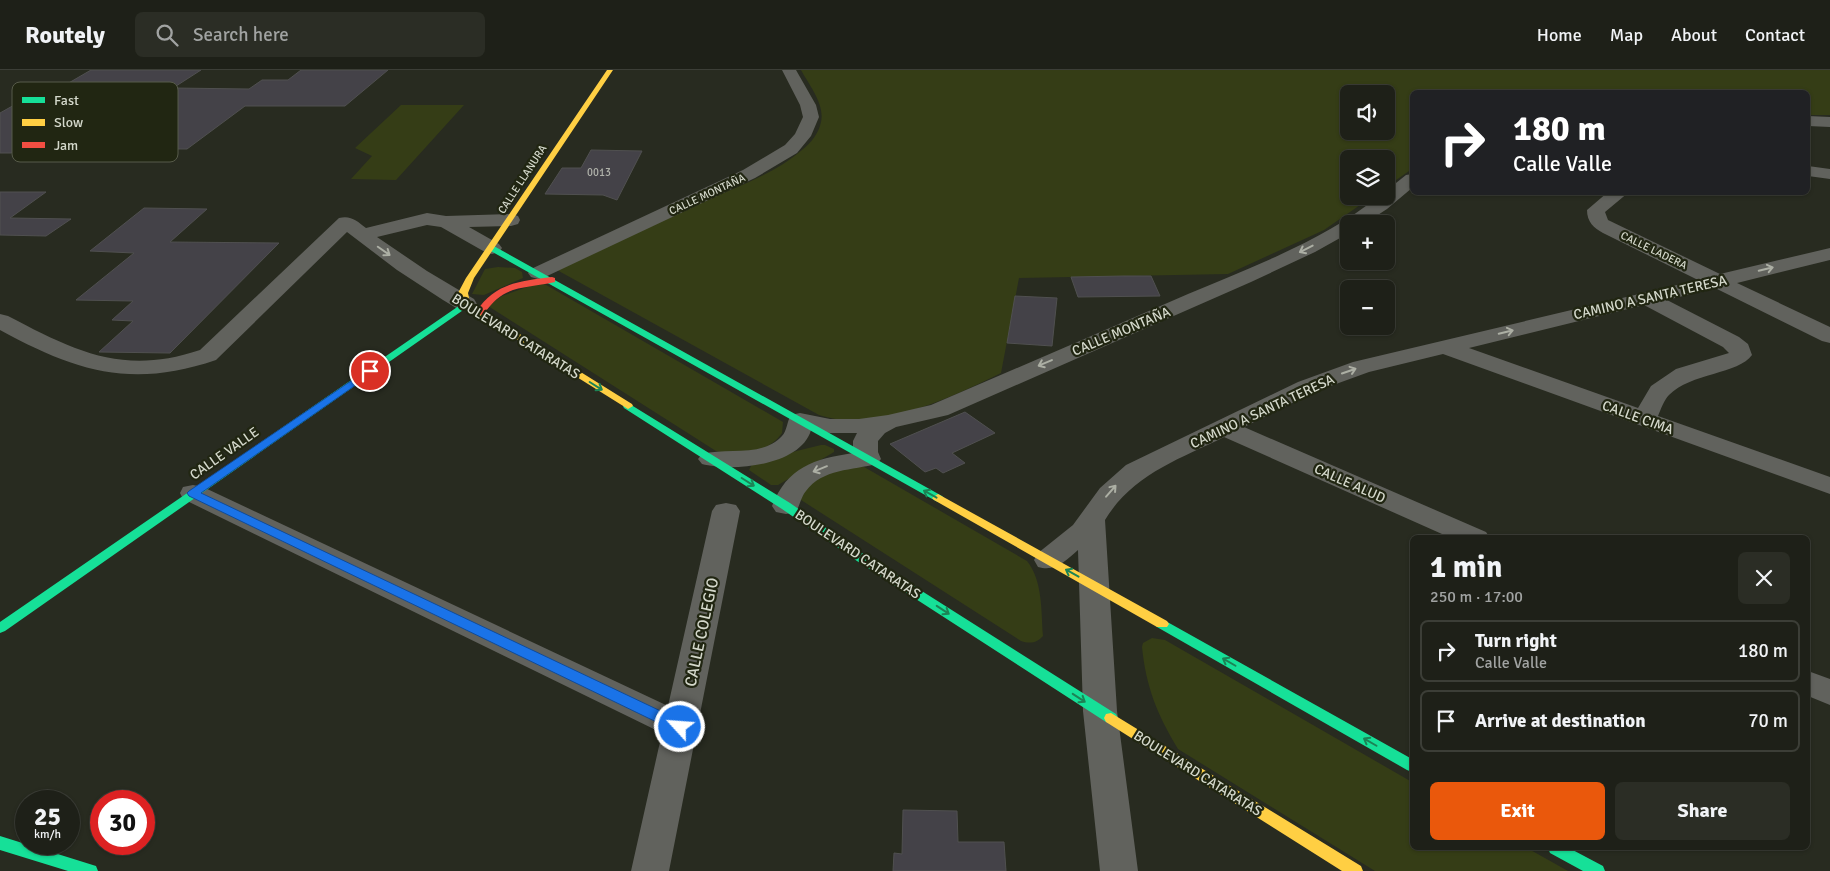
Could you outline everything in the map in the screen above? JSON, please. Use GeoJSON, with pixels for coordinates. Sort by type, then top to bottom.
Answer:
{"type":"FeatureCollection","features":[{"type":"Feature","properties":{"kind":"street","name":"CALLE LLANURA"},"geometry":{"type":"LineString","coordinates":[[474,308],[463,293],[470,278],[511,220],[610,70]]}},
{"type":"Feature","properties":{"kind":"street","name":"CALLE MONTAÑA"},"geometry":{"type":"LineString","coordinates":[[545,276],[750,174],[790,149],[803,136],[811,117],[808,105],[789,70]]}},
{"type":"Feature","properties":{"kind":"street"},"geometry":{"type":"LineString","coordinates":[[1810,121],[1830,122]]}},
{"type":"Feature","properties":{"kind":"street"},"geometry":{"type":"LineString","coordinates":[[1810,171],[1830,174]]}},
{"type":"Feature","properties":{"kind":"street","name":"CALLE MONTAÑA"},"geometry":{"type":"LineString","coordinates":[[1364,215],[1410,181]]}},
{"type":"Feature","properties":{"kind":"street","name":"CALLE LADERA"},"geometry":{"type":"LineString","coordinates":[[1616,195],[1596,210],[1595,217],[1598,222],[1830,336]]}},
{"type":"Feature","properties":{"kind":"street"},"geometry":{"type":"LineString","coordinates":[[0,322],[66,354],[106,365],[164,368],[191,362],[208,355],[354,228],[427,219],[446,222],[511,220]]}},
{"type":"Feature","properties":{"kind":"street"},"geometry":{"type":"LineString","coordinates":[[446,222],[545,276],[1410,765]]}},
{"type":"Feature","properties":{"kind":"street","name":"BOULEVARD CATARATAS"},"geometry":{"type":"LineString","coordinates":[[354,228],[441,290],[474,308],[786,506],[861,558],[1355,871]]}},
{"type":"Feature","properties":{"kind":"street","name":"CALLE MONTAÑA"},"geometry":{"type":"LineString","coordinates":[[800,420],[816,424],[845,426],[888,422],[939,410],[1278,263],[1340,229]]}},
{"type":"Feature","properties":{"kind":"street","name":"CAMINO A SANTA TERESA"},"geometry":{"type":"LineString","coordinates":[[1048,560],[1083,531],[1107,495],[1118,483],[1135,471],[1298,391],[1334,376],[1389,360],[1830,254]]}},
{"type":"Feature","properties":{"kind":"street","name":"CALLE VALLE"},"geometry":{"type":"LineString","coordinates":[[0,628],[193,493],[474,308],[499,292],[545,276]]}},
{"type":"Feature","properties":{"kind":"street"},"geometry":{"type":"LineString","coordinates":[[1644,419],[1659,391],[1684,374],[1742,355],[1740,348],[1731,342],[1647,298]]}},
{"type":"Feature","properties":{"kind":"street","name":"CALLE CIMA"},"geometry":{"type":"LineString","coordinates":[[1445,347],[1830,486]]}},
{"type":"Feature","properties":{"kind":"street"},"geometry":{"type":"LineString","coordinates":[[711,459],[740,460],[774,452],[789,443],[796,436],[801,429],[800,420]]}},
{"type":"Feature","properties":{"kind":"street","name":"CALLE MONTAÑA"},"geometry":{"type":"LineString","coordinates":[[868,458],[864,446],[867,436],[874,429],[888,422]]}},
{"type":"Feature","properties":{"kind":"street","name":"CALLE ALUD"},"geometry":{"type":"LineString","coordinates":[[1224,428],[1469,535]]}},
{"type":"Feature","properties":{"kind":"street"},"geometry":{"type":"LineString","coordinates":[[786,506],[794,488],[812,472],[838,463],[868,458]]}},
{"type":"Feature","properties":{"kind":"street"},"geometry":{"type":"LineString","coordinates":[[193,493],[680,727]]}},
{"type":"Feature","properties":{"kind":"street","name":"CALLE COLEGIO"},"geometry":{"type":"LineString","coordinates":[[650,871],[726,511]]}},
{"type":"Feature","properties":{"kind":"street"},"geometry":{"type":"LineString","coordinates":[[1091,520],[1100,711],[1119,871]]}},
{"type":"Feature","properties":{"kind":"street"},"geometry":{"type":"LineString","coordinates":[[1810,684],[1830,693]]}},
{"type":"Feature","properties":{"kind":"street"},"geometry":{"type":"LineString","coordinates":[[0,843],[90,871]]}},
{"type":"Feature","properties":{"kind":"street"},"geometry":{"type":"LineString","coordinates":[[1560,850],[1597,871]]}},
{"type":"Feature","properties":{"kind":"green space"},"geometry":{"type":"Polygon","coordinates":[[[801,70],[1830,70],[1830,115],[1810,115],[1810,90],[1410,90],[1410,170],[1395,181],[1395,150],[1340,150],[1340,205],[1360,205],[1346,215],[1340,215],[1340,219],[1324,230],[1228,274],[1019,278],[1001,373],[937,402],[913,410],[864,420],[841,420],[819,415],[557,270],[686,209],[756,179],[780,166],[802,150],[816,134],[822,115],[819,102],[801,70]]]}},
{"type":"Feature","properties":{"kind":"green space"},"geometry":{"type":"Polygon","coordinates":[[[401,105],[464,105],[396,180],[351,179],[372,156],[355,148],[401,105]]]}},
{"type":"Feature","properties":{"kind":"green space"},"geometry":{"type":"Polygon","coordinates":[[[498,267],[515,268],[522,272],[523,278],[484,295],[472,294],[485,269],[498,267]]]}},
{"type":"Feature","properties":{"kind":"green space"},"geometry":{"type":"Polygon","coordinates":[[[541,282],[783,422],[782,433],[776,440],[761,449],[743,453],[716,451],[488,306],[502,296],[541,282]]]}},
{"type":"Feature","properties":{"kind":"green space"},"geometry":{"type":"Polygon","coordinates":[[[821,445],[834,449],[834,452],[778,485],[771,485],[749,470],[752,464],[760,460],[821,445]]]}},
{"type":"Feature","properties":{"kind":"green space"},"geometry":{"type":"Polygon","coordinates":[[[859,464],[1027,561],[1039,587],[1043,636],[1033,642],[1021,641],[801,500],[799,495],[805,484],[848,465],[859,464]]]}},
{"type":"Feature","properties":{"kind":"green space"},"geometry":{"type":"Polygon","coordinates":[[[1152,638],[1165,640],[1410,781],[1410,850],[1531,850],[1568,871],[1375,871],[1178,749],[1158,712],[1150,688],[1146,675],[1143,643],[1152,638]]]}},
{"type":"Feature","properties":{"kind":"building"},"geometry":{"type":"Polygon","coordinates":[[[91,70],[201,70],[178,85],[178,82],[70,82],[91,70]]]}},
{"type":"Feature","properties":{"kind":"building"},"geometry":{"type":"Polygon","coordinates":[[[301,70],[388,70],[345,106],[245,106],[187,149],[178,149],[178,88],[249,89],[262,80],[288,80],[301,70]]]}},
{"type":"Feature","properties":{"kind":"building"},"geometry":{"type":"Polygon","coordinates":[[[12,106],[11,153],[0,153],[0,113],[12,106]]]}},
{"type":"Feature","properties":{"kind":"building"},"geometry":{"type":"Polygon","coordinates":[[[591,150],[642,151],[617,200],[603,195],[545,194],[562,168],[581,168],[591,150]]]}},
{"type":"Feature","properties":{"kind":"building"},"geometry":{"type":"Polygon","coordinates":[[[0,192],[46,192],[10,218],[71,219],[46,236],[0,235],[0,192]]]}},
{"type":"Feature","properties":{"kind":"building"},"geometry":{"type":"Polygon","coordinates":[[[144,208],[207,209],[170,242],[279,243],[170,353],[99,352],[133,321],[112,320],[133,301],[76,300],[134,253],[90,251],[144,208]]]}},
{"type":"Feature","properties":{"kind":"building"},"geometry":{"type":"Polygon","coordinates":[[[1151,276],[1160,296],[1078,297],[1071,277],[1151,276]]]}},
{"type":"Feature","properties":{"kind":"building"},"geometry":{"type":"Polygon","coordinates":[[[1015,296],[1057,298],[1052,346],[1007,343],[1015,296]]]}},
{"type":"Feature","properties":{"kind":"building"},"geometry":{"type":"Polygon","coordinates":[[[965,412],[995,433],[952,453],[965,463],[943,473],[936,468],[925,472],[890,444],[965,412]]]}},
{"type":"Feature","properties":{"kind":"building"},"geometry":{"type":"Polygon","coordinates":[[[903,810],[957,811],[958,842],[1004,842],[1006,871],[893,871],[894,853],[902,854],[903,810]]]}},
{"type":"Feature","properties":{"kind":"traffic: fast"},"geometry":{"type":"LineString","coordinates":[[492,248],[938,498]]}},
{"type":"Feature","properties":{"kind":"traffic: fast"},"geometry":{"type":"LineString","coordinates":[[0,628],[466,304]]}},
{"type":"Feature","properties":{"kind":"traffic: fast"},"geometry":{"type":"LineString","coordinates":[[628,406],[786,506],[861,558],[1111,718]]}},
{"type":"Feature","properties":{"kind":"traffic: fast"},"geometry":{"type":"LineString","coordinates":[[1162,624],[1410,765]]}},
{"type":"Feature","properties":{"kind":"traffic: fast"},"geometry":{"type":"LineString","coordinates":[[0,843],[90,871]]}},
{"type":"Feature","properties":{"kind":"traffic: fast"},"geometry":{"type":"LineString","coordinates":[[1560,850],[1597,871]]}},
{"type":"Feature","properties":{"kind":"traffic: slow"},"geometry":{"type":"LineString","coordinates":[[466,304],[463,293],[470,278],[610,70]]}},
{"type":"Feature","properties":{"kind":"traffic: slow"},"geometry":{"type":"LineString","coordinates":[[466,304],[628,406]]}},
{"type":"Feature","properties":{"kind":"traffic: slow"},"geometry":{"type":"LineString","coordinates":[[938,498],[1162,624]]}},
{"type":"Feature","properties":{"kind":"traffic: slow"},"geometry":{"type":"LineString","coordinates":[[1111,718],[1355,871]]}},
{"type":"Feature","properties":{"kind":"traffic: jam"},"geometry":{"type":"LineString","coordinates":[[481,312],[487,303],[502,291],[521,284],[552,280]]}},
{"type":"Feature","properties":{"kind":"route"},"geometry":{"type":"LineString","coordinates":[[370,371],[193,493],[680,727]]}}]}
